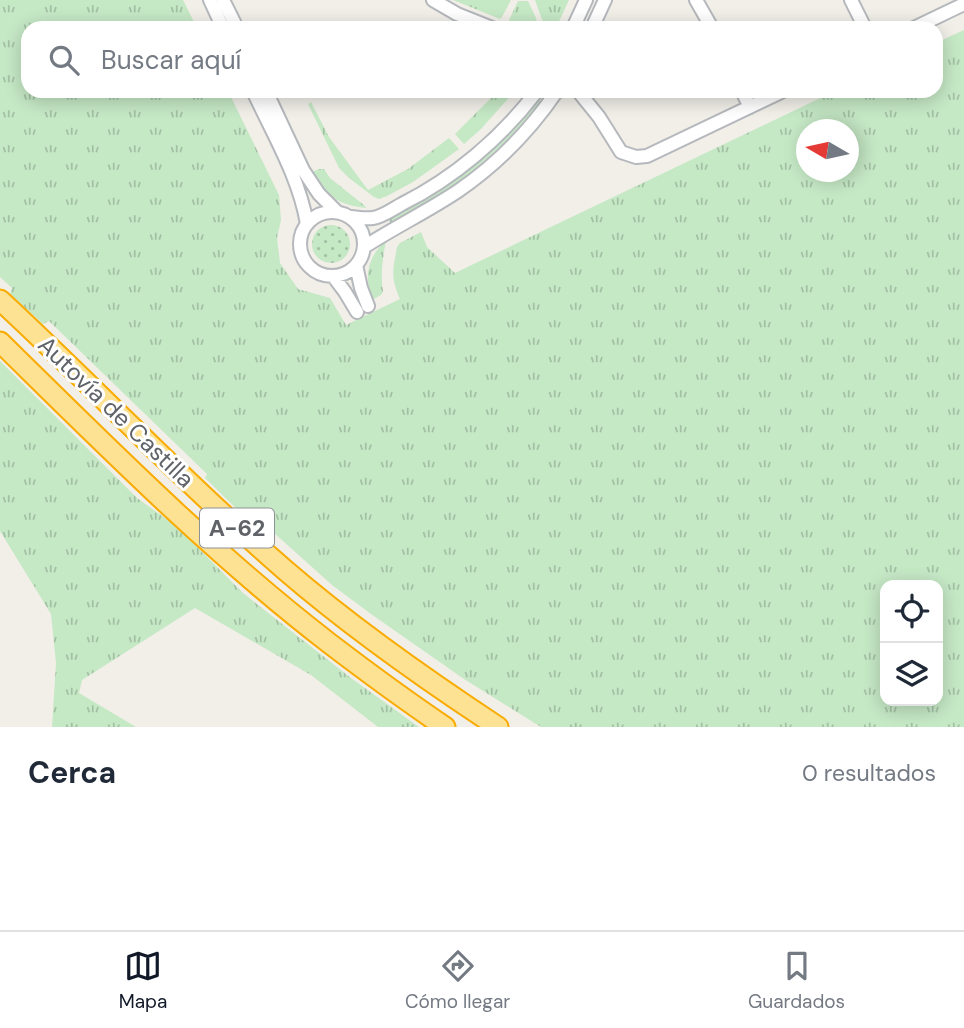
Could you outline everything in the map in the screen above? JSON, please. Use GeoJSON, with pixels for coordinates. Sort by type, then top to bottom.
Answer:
{"type":"FeatureCollection","features":[{"type":"Feature","properties":{"kind":"highway","name":"Autovía de Castilla"},"geometry":{"type":"LineString","coordinates":[[0,300],[146,443],[287,572],[415,670],[498,727]]}},
{"type":"Feature","properties":{"kind":"highway","name":"Autovía de Castilla"},"geometry":{"type":"LineString","coordinates":[[0,342],[127,467],[265,591],[403,699],[445,727]]}},
{"type":"Feature","properties":{"kind":"street"},"geometry":{"type":"LineString","coordinates":[[210,0],[220,21]]}},
{"type":"Feature","properties":{"kind":"street"},"geometry":{"type":"LineString","coordinates":[[223,0],[234,21]]}},
{"type":"Feature","properties":{"kind":"street"},"geometry":{"type":"LineString","coordinates":[[433,0],[474,21]]}},
{"type":"Feature","properties":{"kind":"street"},"geometry":{"type":"LineString","coordinates":[[576,21],[586,0]]}},
{"type":"Feature","properties":{"kind":"street"},"geometry":{"type":"LineString","coordinates":[[595,21],[605,0]]}},
{"type":"Feature","properties":{"kind":"street"},"geometry":{"type":"LineString","coordinates":[[695,0],[708,21]]}},
{"type":"Feature","properties":{"kind":"street"},"geometry":{"type":"LineString","coordinates":[[851,0],[861,21]]}},
{"type":"Feature","properties":{"kind":"street"},"geometry":{"type":"LineString","coordinates":[[929,21],[964,4]]}},
{"type":"Feature","properties":{"kind":"street"},"geometry":{"type":"LineString","coordinates":[[256,98],[293,175],[303,201],[307,224]]}},
{"type":"Feature","properties":{"kind":"street"},"geometry":{"type":"LineString","coordinates":[[269,98],[303,170],[318,194],[335,211],[351,217],[373,218],[418,196],[472,158],[531,98]]}},
{"type":"Feature","properties":{"kind":"street"},"geometry":{"type":"LineString","coordinates":[[364,247],[484,172],[534,122],[552,98]]}},
{"type":"Feature","properties":{"kind":"street"},"geometry":{"type":"LineString","coordinates":[[584,98],[621,152],[636,158],[648,156],[769,98]]}},
{"type":"Feature","properties":{"kind":"street"},"geometry":{"type":"LineString","coordinates":[[746,98],[750,107]]}},
{"type":"Feature","properties":{"kind":"street"},"geometry":{"type":"LineString","coordinates":[[335,211],[315,216],[301,235],[303,258],[311,268],[321,274],[333,276],[349,271],[362,257],[362,230],[351,217]]}},
{"type":"Feature","properties":{"kind":"street"},"geometry":{"type":"LineString","coordinates":[[333,276],[363,309],[356,265]]}},
{"type":"Feature","properties":{"kind":"green space"},"geometry":{"type":"Polygon","coordinates":[[[0,0],[183,0],[194,21],[21,21],[21,98],[231,98],[279,195],[281,220],[277,238],[280,263],[298,289],[330,298],[346,325],[400,299],[393,273],[397,247],[421,232],[427,247],[455,273],[820,98],[943,98],[943,40],[964,30],[964,727],[541,727],[464,679],[371,614],[332,585],[254,515],[247,519],[205,478],[207,474],[49,321],[43,324],[10,294],[12,288],[0,277],[0,0]]]}},
{"type":"Feature","properties":{"kind":"green space"},"geometry":{"type":"Polygon","coordinates":[[[453,0],[511,0],[500,19],[453,0]]]}},
{"type":"Feature","properties":{"kind":"green space"},"geometry":{"type":"Polygon","coordinates":[[[535,0],[569,0],[559,21],[542,21],[535,0]]]}},
{"type":"Feature","properties":{"kind":"green space"},"geometry":{"type":"Polygon","coordinates":[[[518,1],[528,1],[537,21],[509,21],[518,1]]]}},
{"type":"Feature","properties":{"kind":"green space"},"geometry":{"type":"Polygon","coordinates":[[[491,98],[509,98],[464,144],[455,134],[491,98]]]}},
{"type":"Feature","properties":{"kind":"green space"},"geometry":{"type":"Polygon","coordinates":[[[536,98],[541,102],[491,155],[433,200],[391,224],[388,218],[423,200],[446,184],[536,98]]]}},
{"type":"Feature","properties":{"kind":"green space"},"geometry":{"type":"Polygon","coordinates":[[[311,102],[329,137],[368,190],[408,169],[449,138],[459,149],[413,182],[379,199],[339,168],[308,104],[311,102]]]}},
{"type":"Feature","properties":{"kind":"green space"},"geometry":{"type":"Polygon","coordinates":[[[324,169],[330,178],[366,208],[334,198],[310,173],[324,169]]]}},
{"type":"Feature","properties":{"kind":"green space"},"geometry":{"type":"Polygon","coordinates":[[[331,225],[344,231],[350,244],[344,257],[331,263],[318,257],[312,244],[318,231],[331,225]]]}},
{"type":"Feature","properties":{"kind":"green space"},"geometry":{"type":"Polygon","coordinates":[[[386,240],[382,272],[383,291],[372,300],[368,283],[369,268],[375,254],[386,240]]]}},
{"type":"Feature","properties":{"kind":"green space"},"geometry":{"type":"Polygon","coordinates":[[[0,361],[137,498],[176,526],[243,593],[351,678],[419,727],[378,727],[311,675],[195,608],[82,680],[79,693],[136,727],[52,727],[56,663],[51,614],[0,531],[0,361]]]}}]}
